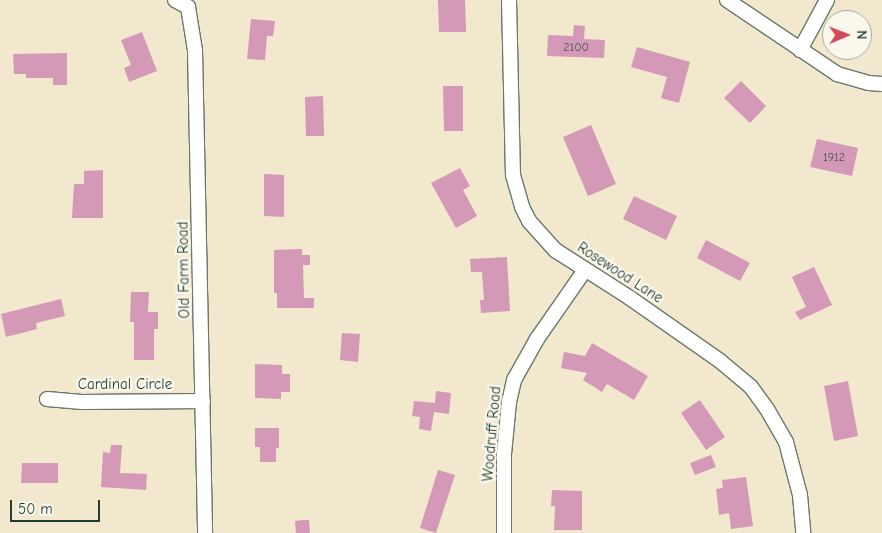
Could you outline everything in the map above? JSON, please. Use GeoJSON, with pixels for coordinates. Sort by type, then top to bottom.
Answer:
{"type":"FeatureCollection","features":[{"type":"Feature","properties":{"kind":"street","name":"Old Farm Road"},"geometry":{"type":"LineString","coordinates":[[175,0],[188,7],[195,50],[204,401],[205,533]]}},
{"type":"Feature","properties":{"kind":"street","name":"Rosewood Lane"},"geometry":{"type":"LineString","coordinates":[[509,0],[511,154],[517,192],[529,221],[555,250],[630,298],[720,361],[750,386],[767,409],[786,442],[800,496],[803,533]]}},
{"type":"Feature","properties":{"kind":"street"},"geometry":{"type":"LineString","coordinates":[[728,0],[837,74],[869,83],[882,84]]}},
{"type":"Feature","properties":{"kind":"street"},"geometry":{"type":"LineString","coordinates":[[800,50],[827,0]]}},
{"type":"Feature","properties":{"kind":"street","name":"Woodruff Road"},"geometry":{"type":"LineString","coordinates":[[504,533],[504,454],[508,402],[514,380],[537,339],[585,270]]}},
{"type":"Feature","properties":{"kind":"street","name":"Cardinal Circle"},"geometry":{"type":"LineString","coordinates":[[47,400],[82,402],[204,401]]}},
{"type":"Feature","properties":{"kind":"building"},"geometry":{"type":"Polygon","coordinates":[[[438,0],[465,0],[466,32],[439,32],[438,0]]]}},
{"type":"Feature","properties":{"kind":"building"},"geometry":{"type":"Polygon","coordinates":[[[251,19],[275,21],[273,36],[267,36],[265,60],[247,59],[251,19]]]}},
{"type":"Feature","properties":{"kind":"building"},"geometry":{"type":"Polygon","coordinates":[[[574,25],[585,26],[584,39],[605,40],[604,58],[547,56],[548,35],[573,36],[574,25]]]}},
{"type":"Feature","properties":{"kind":"building"},"geometry":{"type":"Polygon","coordinates":[[[142,32],[157,71],[129,82],[124,68],[131,65],[121,40],[142,32]]]}},
{"type":"Feature","properties":{"kind":"building"},"geometry":{"type":"Polygon","coordinates":[[[637,47],[690,62],[679,103],[661,98],[667,77],[631,67],[637,47]]]}},
{"type":"Feature","properties":{"kind":"building"},"geometry":{"type":"Polygon","coordinates":[[[67,53],[67,85],[53,85],[53,78],[26,78],[26,74],[14,74],[13,54],[67,53]]]}},
{"type":"Feature","properties":{"kind":"building"},"geometry":{"type":"Polygon","coordinates":[[[741,81],[766,106],[750,123],[724,98],[741,81]]]}},
{"type":"Feature","properties":{"kind":"building"},"geometry":{"type":"Polygon","coordinates":[[[443,86],[463,86],[463,131],[444,131],[443,86]]]}},
{"type":"Feature","properties":{"kind":"building"},"geometry":{"type":"Polygon","coordinates":[[[323,96],[324,136],[306,136],[305,97],[323,96]]]}},
{"type":"Feature","properties":{"kind":"building"},"geometry":{"type":"Polygon","coordinates":[[[591,125],[616,184],[588,196],[563,137],[591,125]]]}},
{"type":"Feature","properties":{"kind":"building"},"geometry":{"type":"Polygon","coordinates":[[[817,139],[858,148],[852,176],[810,167],[817,139]]]}},
{"type":"Feature","properties":{"kind":"building"},"geometry":{"type":"Polygon","coordinates":[[[460,168],[470,186],[463,190],[477,216],[456,228],[431,183],[460,168]]]}},
{"type":"Feature","properties":{"kind":"building"},"geometry":{"type":"Polygon","coordinates":[[[103,170],[103,218],[72,218],[74,184],[84,184],[84,171],[103,170]]]}},
{"type":"Feature","properties":{"kind":"building"},"geometry":{"type":"Polygon","coordinates":[[[264,174],[284,175],[284,217],[264,216],[264,174]]]}},
{"type":"Feature","properties":{"kind":"building"},"geometry":{"type":"Polygon","coordinates":[[[634,196],[677,216],[666,240],[623,219],[634,196]]]}},
{"type":"Feature","properties":{"kind":"building"},"geometry":{"type":"Polygon","coordinates":[[[706,240],[750,263],[740,281],[697,258],[706,240]]]}},
{"type":"Feature","properties":{"kind":"building"},"geometry":{"type":"Polygon","coordinates":[[[302,249],[302,255],[310,255],[310,265],[303,265],[304,298],[314,298],[314,308],[277,308],[277,293],[274,293],[274,250],[302,249]]]}},
{"type":"Feature","properties":{"kind":"building"},"geometry":{"type":"Polygon","coordinates":[[[507,257],[510,311],[481,313],[480,300],[484,300],[482,272],[471,272],[470,259],[507,257]]]}},
{"type":"Feature","properties":{"kind":"building"},"geometry":{"type":"Polygon","coordinates":[[[814,267],[832,305],[800,320],[795,312],[806,307],[792,277],[814,267]]]}},
{"type":"Feature","properties":{"kind":"building"},"geometry":{"type":"Polygon","coordinates":[[[131,292],[149,292],[148,312],[158,312],[158,329],[154,329],[154,360],[134,360],[134,322],[130,322],[131,292]]]}},
{"type":"Feature","properties":{"kind":"building"},"geometry":{"type":"Polygon","coordinates":[[[61,299],[65,316],[36,323],[37,329],[6,337],[1,314],[61,299]]]}},
{"type":"Feature","properties":{"kind":"building"},"geometry":{"type":"Polygon","coordinates":[[[342,333],[360,334],[358,362],[340,360],[342,333]]]}},
{"type":"Feature","properties":{"kind":"building"},"geometry":{"type":"Polygon","coordinates":[[[592,343],[648,376],[634,400],[607,384],[602,392],[583,380],[587,373],[561,368],[564,352],[585,356],[592,343]]]}},
{"type":"Feature","properties":{"kind":"building"},"geometry":{"type":"Polygon","coordinates":[[[255,364],[282,365],[282,374],[290,374],[290,392],[281,392],[281,399],[255,398],[255,364]]]}},
{"type":"Feature","properties":{"kind":"building"},"geometry":{"type":"Polygon","coordinates":[[[848,381],[858,436],[834,441],[824,386],[848,381]]]}},
{"type":"Feature","properties":{"kind":"building"},"geometry":{"type":"Polygon","coordinates":[[[436,391],[451,393],[449,414],[434,412],[431,431],[419,429],[420,417],[412,416],[414,401],[435,403],[436,391]]]}},
{"type":"Feature","properties":{"kind":"building"},"geometry":{"type":"Polygon","coordinates":[[[700,400],[725,437],[706,450],[681,413],[700,400]]]}},
{"type":"Feature","properties":{"kind":"building"},"geometry":{"type":"Polygon","coordinates":[[[255,428],[279,428],[279,448],[276,448],[276,462],[260,462],[260,447],[255,447],[255,428]]]}},
{"type":"Feature","properties":{"kind":"building"},"geometry":{"type":"Polygon","coordinates":[[[111,445],[122,445],[120,473],[147,474],[146,490],[101,487],[103,452],[110,453],[111,445]]]}},
{"type":"Feature","properties":{"kind":"building"},"geometry":{"type":"Polygon","coordinates":[[[711,455],[716,467],[695,475],[690,463],[711,455]]]}},
{"type":"Feature","properties":{"kind":"building"},"geometry":{"type":"Polygon","coordinates":[[[22,463],[58,463],[58,483],[21,483],[22,463]]]}},
{"type":"Feature","properties":{"kind":"building"},"geometry":{"type":"Polygon","coordinates":[[[438,470],[455,475],[436,533],[420,528],[438,470]]]}},
{"type":"Feature","properties":{"kind":"building"},"geometry":{"type":"Polygon","coordinates":[[[746,477],[753,526],[731,529],[729,513],[719,515],[716,489],[723,488],[722,480],[746,477]]]}},
{"type":"Feature","properties":{"kind":"building"},"geometry":{"type":"Polygon","coordinates":[[[552,490],[582,491],[582,530],[554,530],[555,506],[551,506],[552,490]]]}},
{"type":"Feature","properties":{"kind":"building"},"geometry":{"type":"Polygon","coordinates":[[[309,520],[310,533],[296,533],[295,521],[309,520]]]}}]}
